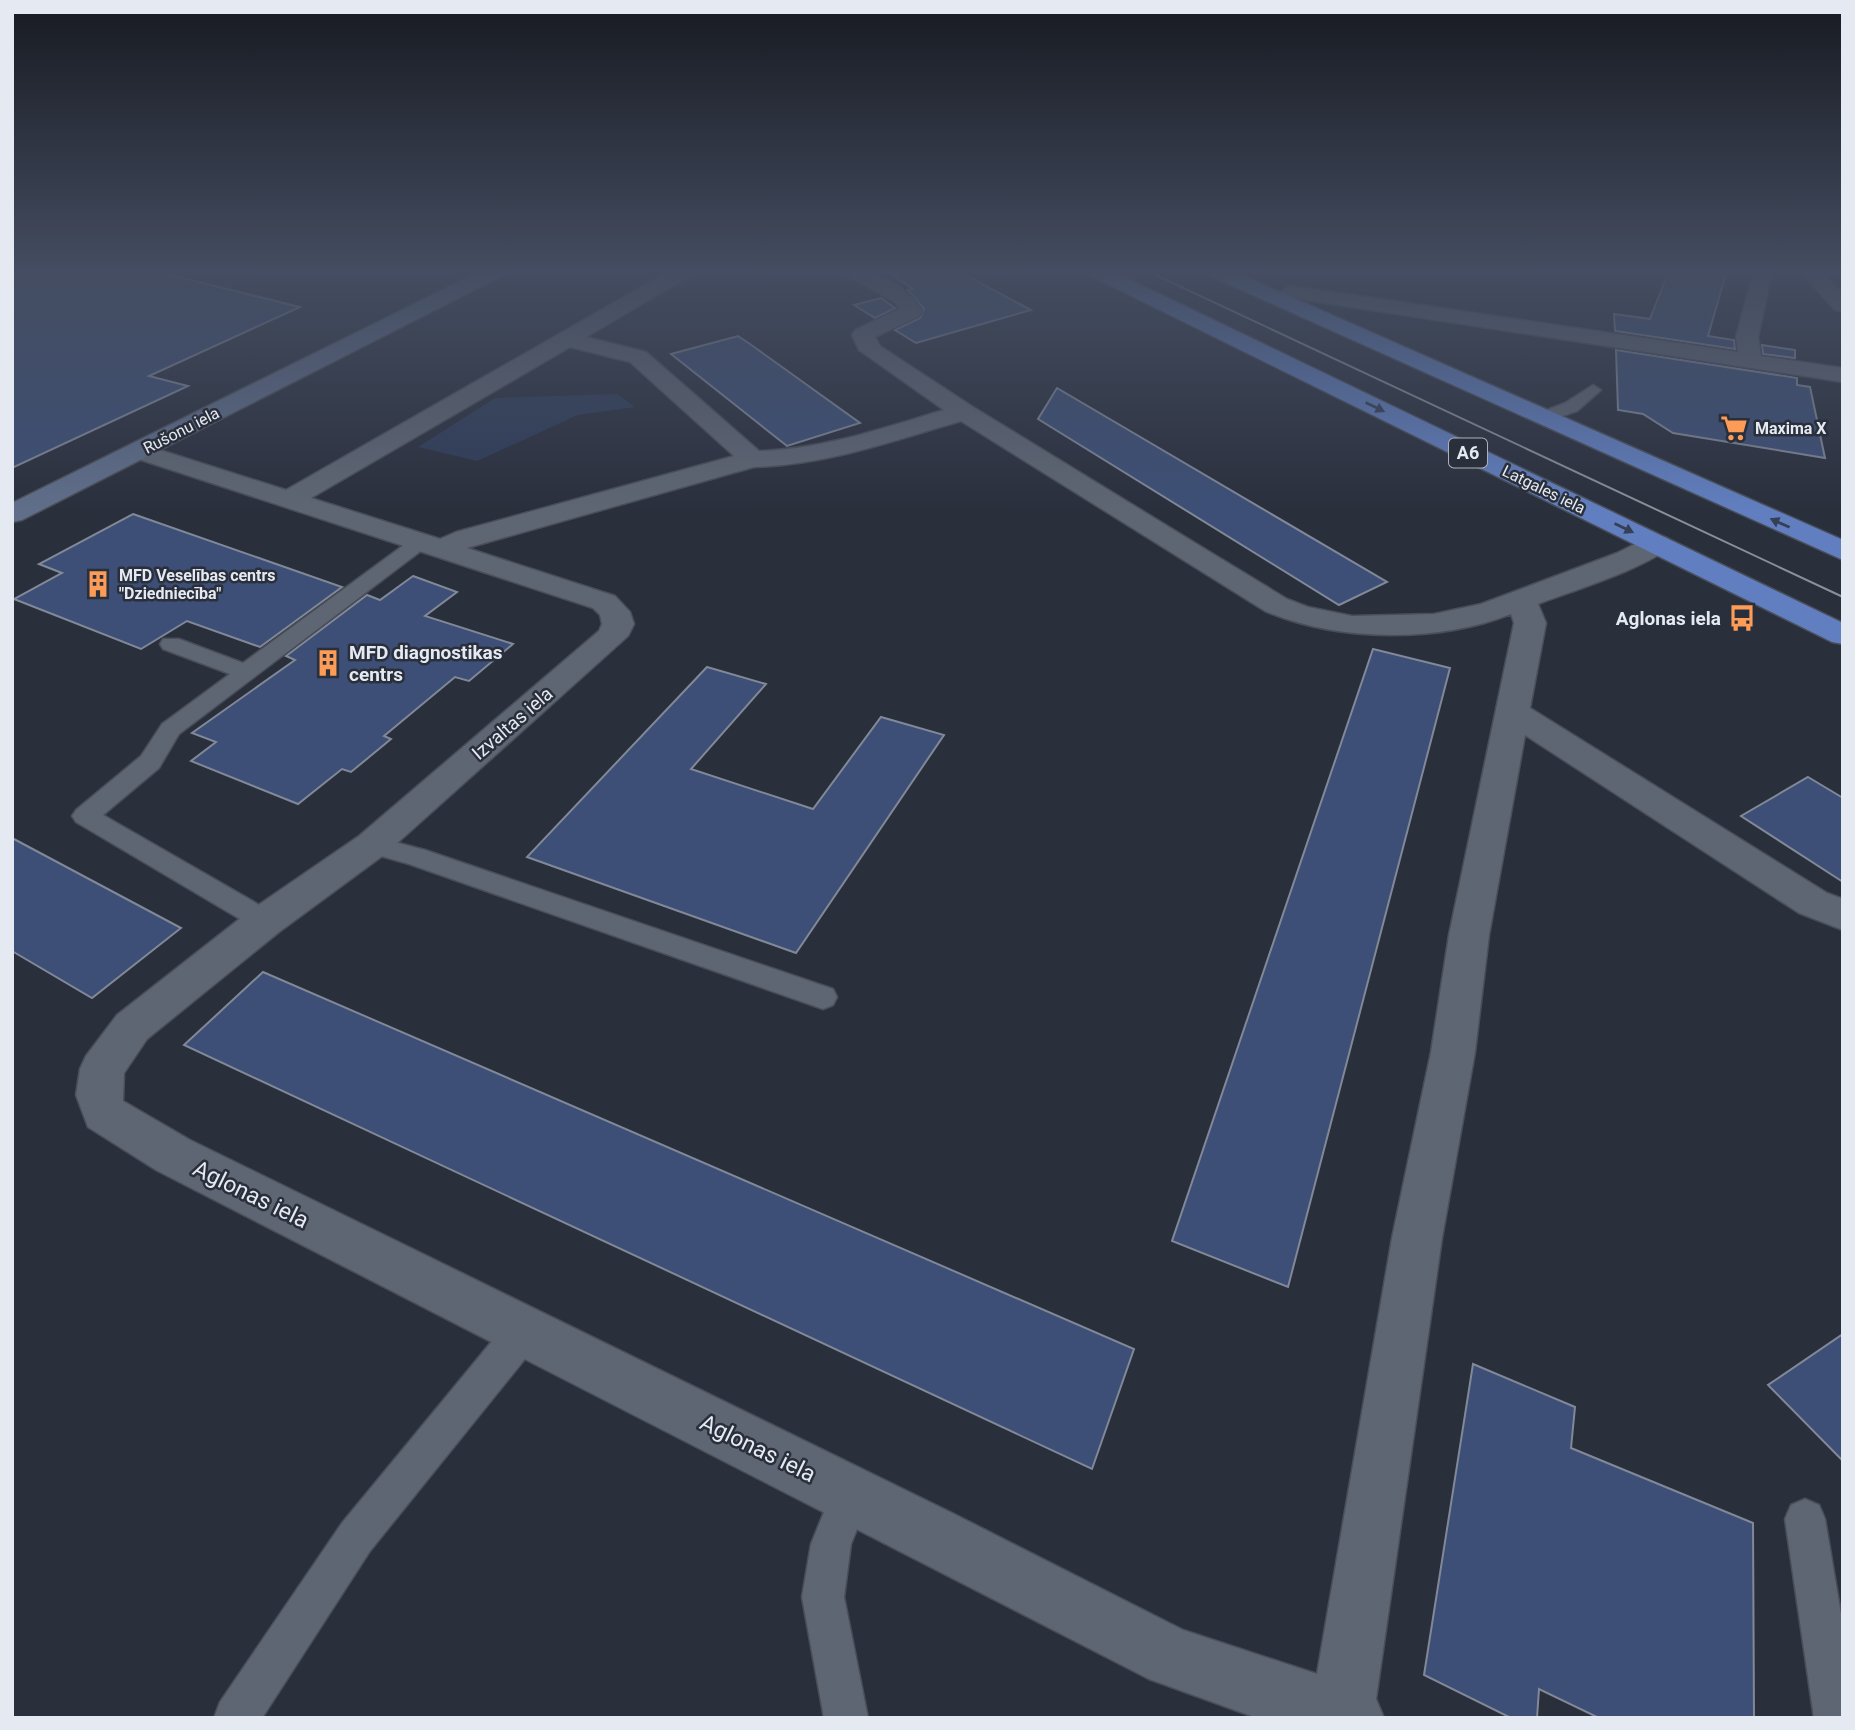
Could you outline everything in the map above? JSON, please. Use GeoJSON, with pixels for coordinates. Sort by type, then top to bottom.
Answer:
{"type":"FeatureCollection","features":[{"type":"Feature","properties":{"kind":"highway","name":"Latgales iela"},"geometry":{"type":"LineString","coordinates":[[1260,351],[1843,635]]}},
{"type":"Feature","properties":{"kind":"highway"},"geometry":{"type":"LineString","coordinates":[[1413,351],[1545,417],[1843,551]]}},
{"type":"Feature","properties":{"kind":"street","name":"Rušonu iela"},"geometry":{"type":"LineString","coordinates":[[12,514],[338,351]]}},
{"type":"Feature","properties":{"kind":"street"},"geometry":{"type":"LineString","coordinates":[[288,500],[547,351]]}},
{"type":"Feature","properties":{"kind":"street"},"geometry":{"type":"LineString","coordinates":[[616,351],[638,356],[753,458]]}},
{"type":"Feature","properties":{"kind":"street"},"geometry":{"type":"LineString","coordinates":[[871,351],[964,412],[1276,605],[1300,615],[1352,625],[1434,624],[1489,612],[1627,559],[1657,544]]}},
{"type":"Feature","properties":{"kind":"street"},"geometry":{"type":"LineString","coordinates":[[1677,351],[1843,375]]}},
{"type":"Feature","properties":{"kind":"street"},"geometry":{"type":"LineString","coordinates":[[1749,351],[1751,363]]}},
{"type":"Feature","properties":{"kind":"street"},"geometry":{"type":"LineString","coordinates":[[430,546],[753,458],[794,458],[831,452],[964,412]]}},
{"type":"Feature","properties":{"kind":"street","name":"Izvaltas iela"},"geometry":{"type":"LineString","coordinates":[[138,451],[604,603],[615,612],[618,624],[612,636],[372,845],[265,921],[132,1027],[102,1069],[99,1095],[104,1112],[173,1156]]}},
{"type":"Feature","properties":{"kind":"street"},"geometry":{"type":"LineString","coordinates":[[1347,1716],[1417,1238],[1441,1122],[1469,934],[1530,623],[1521,600]]}},
{"type":"Feature","properties":{"kind":"street"},"geometry":{"type":"LineString","coordinates":[[1513,712],[1812,903],[1843,915]]}},
{"type":"Feature","properties":{"kind":"street","name":"Aglonas iela"},"geometry":{"type":"LineString","coordinates":[[173,1156],[851,1494],[1171,1657],[1347,1716]]}},
{"type":"Feature","properties":{"kind":"lane"},"geometry":{"type":"LineString","coordinates":[[1545,417],[1571,407],[1593,390]]}},
{"type":"Feature","properties":{"kind":"lane"},"geometry":{"type":"LineString","coordinates":[[265,921],[85,816],[150,762],[170,729],[246,672],[430,546]]}},
{"type":"Feature","properties":{"kind":"lane"},"geometry":{"type":"LineString","coordinates":[[171,643],[246,672]]}},
{"type":"Feature","properties":{"kind":"lane"},"geometry":{"type":"LineString","coordinates":[[372,845],[429,861],[822,997]]}},
{"type":"Feature","properties":{"kind":"lane"},"geometry":{"type":"LineString","coordinates":[[236,1718],[356,1537],[524,1331]]}},
{"type":"Feature","properties":{"kind":"lane"},"geometry":{"type":"LineString","coordinates":[[846,1718],[823,1597],[831,1545],[851,1494]]}},
{"type":"Feature","properties":{"kind":"lane"},"geometry":{"type":"LineString","coordinates":[[1805,1519],[1836,1718]]}},
{"type":"Feature","properties":{"kind":"shaded area"},"geometry":{"type":"Polygon","coordinates":[[[617,394],[635,407],[578,415],[477,461],[418,447],[495,398],[617,394]]]}},
{"type":"Feature","properties":{"kind":"building"},"geometry":{"type":"Polygon","coordinates":[[[12,351],[204,351],[149,376],[188,386],[12,468],[12,351]]]}},
{"type":"Feature","properties":{"kind":"building"},"geometry":{"type":"Polygon","coordinates":[[[683,351],[759,351],[860,423],[787,446],[671,354],[683,351]]]}},
{"type":"Feature","properties":{"kind":"building"},"geometry":{"type":"Polygon","coordinates":[[[1616,351],[1797,378],[1797,385],[1810,387],[1825,458],[1673,433],[1643,414],[1618,410],[1616,351]]]}},
{"type":"Feature","properties":{"kind":"building"},"geometry":{"type":"Polygon","coordinates":[[[1763,351],[1795,351],[1795,358],[1763,354],[1763,351]]]}},
{"type":"Feature","properties":{"kind":"building"},"geometry":{"type":"Polygon","coordinates":[[[1057,388],[1387,582],[1339,605],[1038,419],[1057,388]]]}},
{"type":"Feature","properties":{"kind":"building","name":"MFD Veselības centrs \"Dziedniecība\""},"geometry":{"type":"Polygon","coordinates":[[[133,514],[342,587],[260,647],[187,621],[141,649],[14,599],[62,573],[39,564],[133,514]]]}},
{"type":"Feature","properties":{"kind":"building"},"geometry":{"type":"Polygon","coordinates":[[[413,576],[457,592],[425,616],[513,644],[469,681],[455,677],[384,736],[391,739],[351,772],[342,769],[298,804],[191,761],[216,742],[192,733],[295,660],[286,656],[367,595],[380,600],[413,576]]]}},
{"type":"Feature","properties":{"kind":"building"},"geometry":{"type":"Polygon","coordinates":[[[1373,649],[1450,668],[1288,1287],[1172,1241],[1373,649]]]}},
{"type":"Feature","properties":{"kind":"building"},"geometry":{"type":"Polygon","coordinates":[[[707,667],[766,684],[691,769],[813,809],[881,717],[944,735],[796,953],[527,857],[707,667]]]}},
{"type":"Feature","properties":{"kind":"building"},"geometry":{"type":"Polygon","coordinates":[[[1808,777],[1843,798],[1843,882],[1741,816],[1808,777]]]}},
{"type":"Feature","properties":{"kind":"building"},"geometry":{"type":"Polygon","coordinates":[[[12,838],[181,928],[92,998],[12,951],[12,838]]]}},
{"type":"Feature","properties":{"kind":"building"},"geometry":{"type":"Polygon","coordinates":[[[263,972],[1134,1349],[1092,1469],[184,1045],[263,972]]]}},
{"type":"Feature","properties":{"kind":"building"},"geometry":{"type":"Polygon","coordinates":[[[1843,1334],[1843,1461],[1768,1385],[1843,1334]]]}},
{"type":"Feature","properties":{"kind":"building"},"geometry":{"type":"Polygon","coordinates":[[[1473,1364],[1575,1407],[1571,1448],[1753,1523],[1754,1718],[1599,1718],[1539,1689],[1537,1718],[1511,1718],[1424,1675],[1473,1364]]]}},
{"type":"Feature","properties":{"kind":"tram line"},"geometry":{"type":"LineString","coordinates":[[1317,351],[1843,597]]}},
{"type":"Feature","properties":{"kind":"place","name":"Maxima X"},"geometry":{"type":"Point","coordinates":[1734,428]}},
{"type":"Feature","properties":{"kind":"place","name":"MFD Veselības centrs \"Dziedniecība\""},"geometry":{"type":"Point","coordinates":[98,584]}},
{"type":"Feature","properties":{"kind":"place","name":"Aglonas iela"},"geometry":{"type":"Point","coordinates":[1742,618]}},
{"type":"Feature","properties":{"kind":"place","name":"MFD diagnostikas centrs"},"geometry":{"type":"Point","coordinates":[328,663]}}]}
